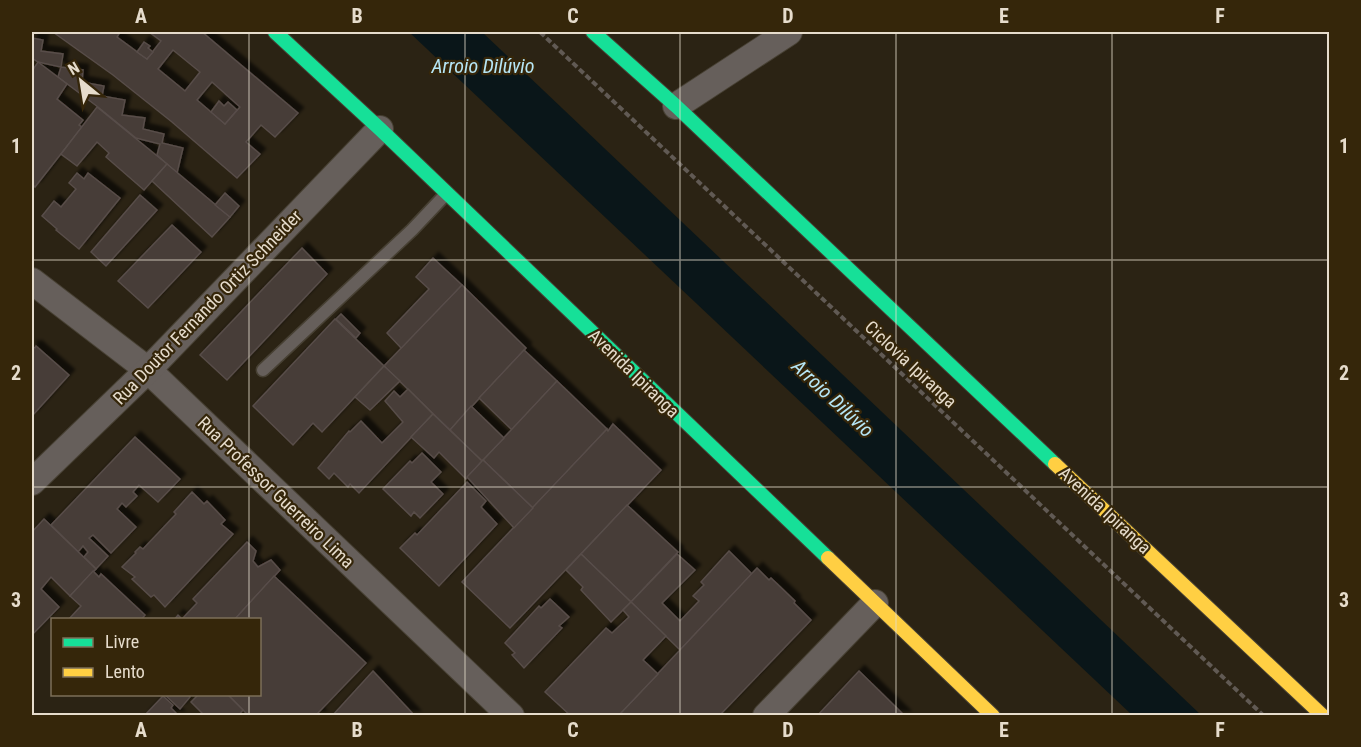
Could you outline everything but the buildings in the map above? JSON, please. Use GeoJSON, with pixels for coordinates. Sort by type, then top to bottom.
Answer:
{"type":"FeatureCollection","features":[{"type":"Feature","properties":{"kind":"main road","name":"Avenida Ipiranga"},"geometry":{"type":"LineString","coordinates":[[275,32],[380,129],[993,716]]}},
{"type":"Feature","properties":{"kind":"main road","name":"Avenida Ipiranga"},"geometry":{"type":"LineString","coordinates":[[593,32],[676,106],[1323,716]]}},
{"type":"Feature","properties":{"kind":"street"},"geometry":{"type":"LineString","coordinates":[[676,106],[789,32]]}},
{"type":"Feature","properties":{"kind":"street","name":"Rua Doutor Fernando Ortiz Schneider"},"geometry":{"type":"LineString","coordinates":[[32,482],[148,370],[380,129]]}},
{"type":"Feature","properties":{"kind":"street","name":"Rua Professor Guerreiro Lima"},"geometry":{"type":"LineString","coordinates":[[32,281],[148,370],[511,716]]}},
{"type":"Feature","properties":{"kind":"street"},"geometry":{"type":"LineString","coordinates":[[766,716],[875,603]]}},
{"type":"Feature","properties":{"kind":"lane"},"geometry":{"type":"LineString","coordinates":[[263,370],[412,230],[447,193]]}},
{"type":"Feature","properties":{"kind":"path","name":"Ciclovia Ipiranga"},"geometry":{"type":"LineString","coordinates":[[540,32],[1264,716]]}},
{"type":"Feature","properties":{"kind":"water","name":"Arroio Dilúvio"},"geometry":{"type":"Polygon","coordinates":[[[409,32],[482,32],[1201,715],[1132,715],[409,32]]]}},
{"type":"Feature","properties":{"kind":"traffic: fast"},"geometry":{"type":"LineString","coordinates":[[275,32],[380,129],[828,558]]}},
{"type":"Feature","properties":{"kind":"traffic: fast"},"geometry":{"type":"LineString","coordinates":[[593,32],[676,106],[1055,464]]}},
{"type":"Feature","properties":{"kind":"traffic: slow"},"geometry":{"type":"LineString","coordinates":[[1055,464],[1323,716]]}},
{"type":"Feature","properties":{"kind":"traffic: slow"},"geometry":{"type":"LineString","coordinates":[[828,558],[993,716]]}}]}
